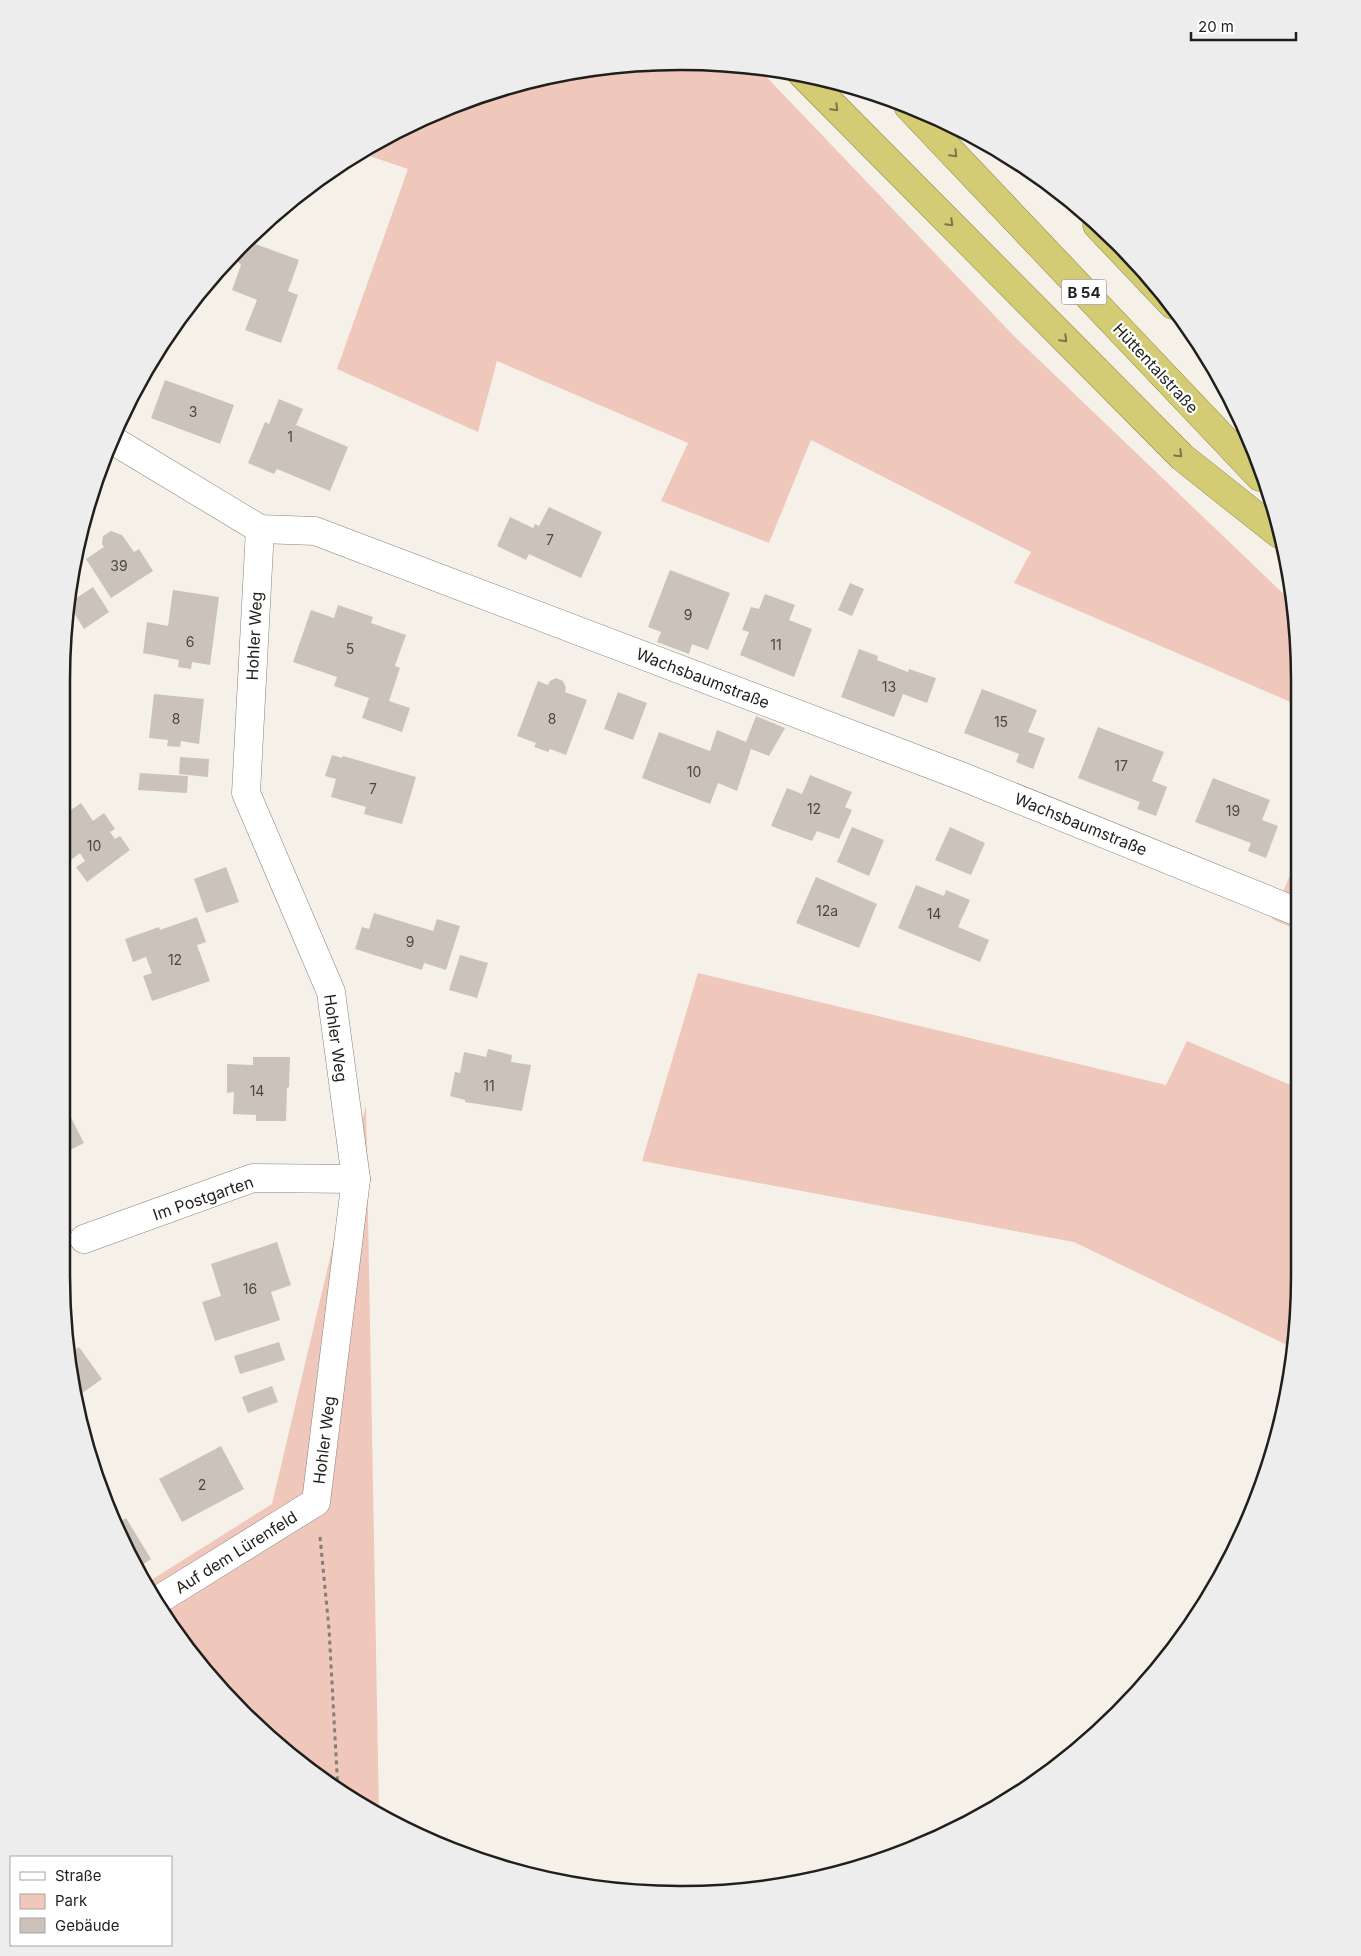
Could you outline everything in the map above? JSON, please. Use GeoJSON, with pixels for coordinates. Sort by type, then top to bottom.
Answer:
{"type":"FeatureCollection","features":[{"type":"Feature","properties":{"kind":"highway"},"geometry":{"type":"LineString","coordinates":[[813,85],[1182,457],[1271,528]]}},
{"type":"Feature","properties":{"kind":"highway","name":"Hüttentalstraße"},"geometry":{"type":"LineString","coordinates":[[920,119],[1255,472]]}},
{"type":"Feature","properties":{"kind":"street","name":"Wachsbaumstraße"},"geometry":{"type":"LineString","coordinates":[[118,443],[260,529],[315,531],[961,776],[1291,909]]}},
{"type":"Feature","properties":{"kind":"street","name":"Hohler Weg"},"geometry":{"type":"LineString","coordinates":[[260,529],[246,793],[331,992],[356,1179],[316,1502]]}},
{"type":"Feature","properties":{"kind":"street","name":"Im Postgarten"},"geometry":{"type":"LineString","coordinates":[[84,1239],[253,1178],[356,1179]]}},
{"type":"Feature","properties":{"kind":"street","name":"Auf dem Lürenfeld"},"geometry":{"type":"LineString","coordinates":[[162,1598],[316,1502]]}},
{"type":"Feature","properties":{"kind":"path"},"geometry":{"type":"LineString","coordinates":[[316,1502],[329,1629],[337,1780]]}},
{"type":"Feature","properties":{"kind":"green space"},"geometry":{"type":"Polygon","coordinates":[[[641,71],[720,71],[766,76],[1014,336],[1285,595],[1290,641],[1291,702],[1014,583],[1031,552],[811,440],[769,543],[661,501],[688,443],[497,361],[478,432],[337,369],[408,169],[369,156],[410,133],[447,116],[484,102],[522,91],[601,75],[641,71]]]}},
{"type":"Feature","properties":{"kind":"green space"},"geometry":{"type":"Polygon","coordinates":[[[1291,873],[1291,927],[1272,919],[1291,873]]]}},
{"type":"Feature","properties":{"kind":"green space"},"geometry":{"type":"Polygon","coordinates":[[[698,973],[1166,1085],[1187,1041],[1291,1085],[1291,1276],[1287,1345],[1074,1242],[642,1161],[698,973]]]}},
{"type":"Feature","properties":{"kind":"green space"},"geometry":{"type":"Polygon","coordinates":[[[366,1105],[379,1806],[341,1783],[309,1760],[249,1707],[196,1647],[151,1580],[272,1504],[366,1105]]]}},
{"type":"Feature","properties":{"kind":"building"},"geometry":{"type":"Polygon","coordinates":[[[255,244],[299,260],[288,291],[298,295],[281,343],[245,330],[257,300],[232,290],[241,265],[237,261],[255,244]]]}},
{"type":"Feature","properties":{"kind":"building"},"geometry":{"type":"Polygon","coordinates":[[[165,380],[234,405],[220,444],[151,418],[165,380]]]}},
{"type":"Feature","properties":{"kind":"building"},"geometry":{"type":"Polygon","coordinates":[[[279,399],[303,409],[296,425],[348,447],[330,491],[277,469],[274,474],[248,463],[265,422],[269,424],[279,399]]]}},
{"type":"Feature","properties":{"kind":"building"},"geometry":{"type":"Polygon","coordinates":[[[549,507],[602,532],[581,578],[529,554],[526,560],[497,546],[510,517],[533,528],[535,524],[539,526],[549,507]]]}},
{"type":"Feature","properties":{"kind":"building"},"geometry":{"type":"Polygon","coordinates":[[[111,531],[122,535],[134,552],[139,549],[153,571],[111,598],[86,559],[104,547],[102,544],[103,536],[111,531]]]}},
{"type":"Feature","properties":{"kind":"building"},"geometry":{"type":"Polygon","coordinates":[[[670,570],[730,593],[708,650],[692,644],[689,654],[657,642],[661,632],[648,627],[670,570]]]}},
{"type":"Feature","properties":{"kind":"building"},"geometry":{"type":"Polygon","coordinates":[[[850,583],[864,589],[852,616],[838,610],[850,583]]]}},
{"type":"Feature","properties":{"kind":"building"},"geometry":{"type":"Polygon","coordinates":[[[93,587],[109,612],[84,629],[74,613],[75,599],[93,587]]]}},
{"type":"Feature","properties":{"kind":"building"},"geometry":{"type":"Polygon","coordinates":[[[173,590],[219,597],[210,665],[192,662],[191,669],[178,667],[179,660],[143,653],[147,622],[168,626],[173,590]]]}},
{"type":"Feature","properties":{"kind":"building"},"geometry":{"type":"Polygon","coordinates":[[[765,594],[795,605],[789,620],[812,629],[794,677],[740,655],[749,632],[742,630],[751,607],[759,609],[765,594]]]}},
{"type":"Feature","properties":{"kind":"building"},"geometry":{"type":"Polygon","coordinates":[[[338,605],[373,617],[371,623],[406,635],[395,666],[400,668],[389,701],[410,708],[402,732],[362,718],[369,698],[334,686],[337,677],[293,662],[311,610],[334,618],[338,605]]]}},
{"type":"Feature","properties":{"kind":"building"},"geometry":{"type":"Polygon","coordinates":[[[859,649],[878,656],[877,660],[908,672],[909,669],[936,678],[927,703],[903,694],[894,717],[841,697],[859,649]]]}},
{"type":"Feature","properties":{"kind":"building"},"geometry":{"type":"Polygon","coordinates":[[[556,678],[563,681],[566,688],[565,692],[587,700],[566,755],[550,749],[548,752],[534,747],[536,743],[517,736],[538,681],[548,685],[550,681],[556,678]]]}},
{"type":"Feature","properties":{"kind":"building"},"geometry":{"type":"Polygon","coordinates":[[[982,689],[1037,710],[1028,732],[1045,738],[1033,769],[1016,762],[1019,754],[964,733],[982,689]]]}},
{"type":"Feature","properties":{"kind":"building"},"geometry":{"type":"Polygon","coordinates":[[[618,692],[647,703],[633,740],[604,729],[618,692]]]}},
{"type":"Feature","properties":{"kind":"building"},"geometry":{"type":"Polygon","coordinates":[[[154,694],[204,699],[199,744],[181,741],[180,747],[167,746],[168,740],[149,738],[154,694]]]}},
{"type":"Feature","properties":{"kind":"building"},"geometry":{"type":"Polygon","coordinates":[[[756,716],[785,728],[769,756],[751,749],[737,791],[718,783],[710,804],[642,778],[659,732],[710,751],[717,730],[746,742],[756,716]]]}},
{"type":"Feature","properties":{"kind":"building"},"geometry":{"type":"Polygon","coordinates":[[[1098,727],[1164,752],[1152,781],[1167,787],[1156,816],[1137,809],[1140,802],[1078,778],[1098,727]]]}},
{"type":"Feature","properties":{"kind":"building"},"geometry":{"type":"Polygon","coordinates":[[[332,755],[342,758],[343,756],[416,777],[402,824],[364,814],[366,807],[331,797],[336,779],[325,776],[332,755]]]}},
{"type":"Feature","properties":{"kind":"building"},"geometry":{"type":"Polygon","coordinates":[[[180,757],[209,759],[208,777],[179,774],[180,757]]]}},
{"type":"Feature","properties":{"kind":"building"},"geometry":{"type":"Polygon","coordinates":[[[140,773],[188,776],[187,793],[138,790],[140,773]]]}},
{"type":"Feature","properties":{"kind":"building"},"geometry":{"type":"Polygon","coordinates":[[[810,775],[852,792],[845,807],[852,810],[839,839],[817,831],[812,841],[771,826],[787,788],[802,794],[810,775]]]}},
{"type":"Feature","properties":{"kind":"building"},"geometry":{"type":"Polygon","coordinates":[[[1213,778],[1270,800],[1262,820],[1278,826],[1266,858],[1248,851],[1251,843],[1195,822],[1213,778]]]}},
{"type":"Feature","properties":{"kind":"building"},"geometry":{"type":"Polygon","coordinates":[[[81,803],[93,821],[104,813],[115,829],[110,832],[115,839],[120,836],[130,850],[87,882],[76,867],[85,861],[80,853],[70,861],[70,811],[81,803]]]}},
{"type":"Feature","properties":{"kind":"building"},"geometry":{"type":"Polygon","coordinates":[[[852,827],[884,840],[869,876],[837,862],[852,827]]]}},
{"type":"Feature","properties":{"kind":"building"},"geometry":{"type":"Polygon","coordinates":[[[950,827],[985,843],[971,875],[935,860],[950,827]]]}},
{"type":"Feature","properties":{"kind":"building"},"geometry":{"type":"Polygon","coordinates":[[[226,867],[239,902],[206,913],[194,879],[226,867]]]}},
{"type":"Feature","properties":{"kind":"building"},"geometry":{"type":"Polygon","coordinates":[[[816,877],[877,904],[859,948],[796,923],[816,877]]]}},
{"type":"Feature","properties":{"kind":"building"},"geometry":{"type":"Polygon","coordinates":[[[916,885],[944,896],[946,890],[970,900],[958,927],[989,940],[980,962],[898,928],[916,885]]]}},
{"type":"Feature","properties":{"kind":"building"},"geometry":{"type":"Polygon","coordinates":[[[374,913],[433,931],[437,919],[460,926],[446,970],[424,963],[422,970],[355,949],[362,927],[369,929],[374,913]]]}},
{"type":"Feature","properties":{"kind":"building"},"geometry":{"type":"Polygon","coordinates":[[[197,917],[206,942],[197,945],[210,981],[152,1001],[143,976],[152,973],[146,957],[133,962],[125,939],[159,927],[160,930],[197,917]]]}},
{"type":"Feature","properties":{"kind":"building"},"geometry":{"type":"Polygon","coordinates":[[[460,955],[488,963],[477,998],[449,990],[460,955]]]}},
{"type":"Feature","properties":{"kind":"building"},"geometry":{"type":"Polygon","coordinates":[[[488,1049],[512,1055],[511,1062],[531,1065],[522,1111],[465,1102],[465,1100],[450,1096],[455,1072],[460,1073],[464,1052],[486,1057],[488,1049]]]}},
{"type":"Feature","properties":{"kind":"building"},"geometry":{"type":"Polygon","coordinates":[[[253,1057],[290,1057],[286,1121],[256,1121],[256,1115],[233,1114],[234,1092],[227,1093],[227,1064],[253,1065],[253,1057]]]}},
{"type":"Feature","properties":{"kind":"building"},"geometry":{"type":"Polygon","coordinates":[[[70,1116],[84,1143],[70,1150],[70,1116]]]}},
{"type":"Feature","properties":{"kind":"building"},"geometry":{"type":"Polygon","coordinates":[[[277,1242],[291,1285],[271,1292],[280,1320],[215,1341],[202,1302],[221,1296],[211,1264],[277,1242]]]}},
{"type":"Feature","properties":{"kind":"building"},"geometry":{"type":"Polygon","coordinates":[[[279,1342],[285,1360],[240,1374],[234,1356],[279,1342]]]}},
{"type":"Feature","properties":{"kind":"building"},"geometry":{"type":"Polygon","coordinates":[[[79,1347],[102,1379],[82,1393],[75,1355],[75,1350],[79,1347]]]}},
{"type":"Feature","properties":{"kind":"building"},"geometry":{"type":"Polygon","coordinates":[[[272,1386],[278,1402],[248,1413],[242,1397],[272,1386]]]}},
{"type":"Feature","properties":{"kind":"building"},"geometry":{"type":"Polygon","coordinates":[[[221,1446],[244,1489],[182,1522],[159,1479],[221,1446]]]}},
{"type":"Feature","properties":{"kind":"building"},"geometry":{"type":"Polygon","coordinates":[[[126,1518],[151,1559],[143,1564],[133,1546],[121,1521],[126,1518]]]}}]}
